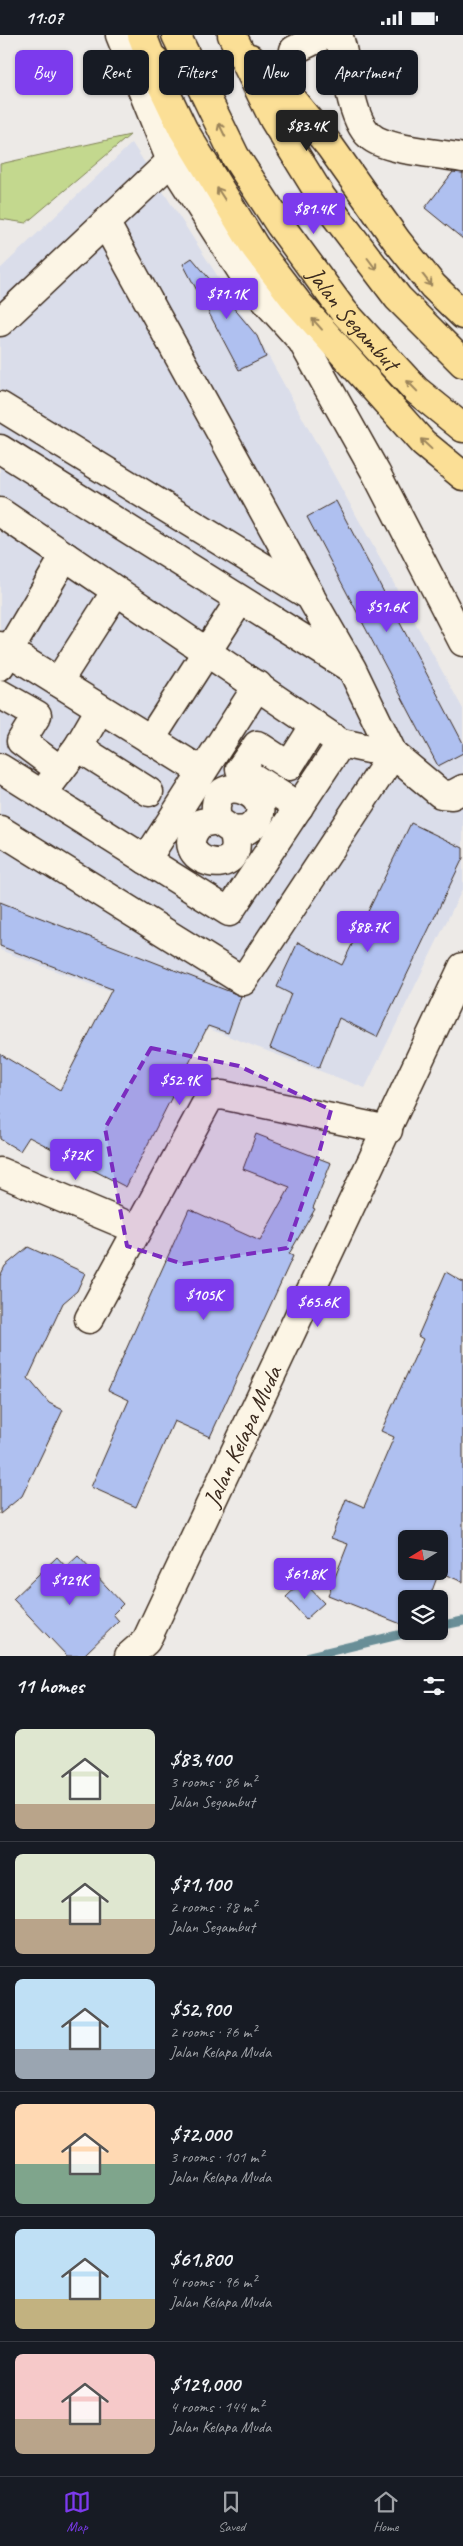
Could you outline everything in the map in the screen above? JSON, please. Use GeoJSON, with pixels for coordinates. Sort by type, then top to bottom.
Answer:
{"type":"FeatureCollection","features":[{"type":"Feature","properties":{"kind":"main road"},"geometry":{"type":"LineString","coordinates":[[142,35],[159,78]]}},
{"type":"Feature","properties":{"kind":"main road"},"geometry":{"type":"LineString","coordinates":[[150,35],[159,74]]}},
{"type":"Feature","properties":{"kind":"main road","name":"Jalan Segambut"},"geometry":{"type":"LineString","coordinates":[[176,35],[235,156],[286,233],[344,312],[416,390],[463,428]]}},
{"type":"Feature","properties":{"kind":"main road"},"geometry":{"type":"LineString","coordinates":[[234,40],[283,89],[323,138],[397,241],[433,287],[463,315]]}},
{"type":"Feature","properties":{"kind":"main road","name":"Jalan Segambut"},"geometry":{"type":"LineString","coordinates":[[234,40],[274,120],[322,199],[398,298],[463,363]]}},
{"type":"Feature","properties":{"kind":"main road"},"geometry":{"type":"LineString","coordinates":[[167,95],[211,179],[267,263],[297,302],[423,443],[463,476]]}},
{"type":"Feature","properties":{"kind":"street"},"geometry":{"type":"LineString","coordinates":[[120,35],[171,161],[248,281],[302,341],[376,473],[463,642]]}},
{"type":"Feature","properties":{"kind":"street"},"geometry":{"type":"LineString","coordinates":[[296,50],[325,35]]}},
{"type":"Feature","properties":{"kind":"street"},"geometry":{"type":"LineString","coordinates":[[338,35],[344,51],[349,90],[360,120],[370,137],[403,149],[463,158]]}},
{"type":"Feature","properties":{"kind":"street"},"geometry":{"type":"LineString","coordinates":[[0,322],[171,161]]}},
{"type":"Feature","properties":{"kind":"street"},"geometry":{"type":"LineString","coordinates":[[106,223],[310,596],[352,669],[393,754],[441,795],[452,795],[463,789]]}},
{"type":"Feature","properties":{"kind":"street"},"geometry":{"type":"LineString","coordinates":[[0,406],[310,596]]}},
{"type":"Feature","properties":{"kind":"street"},"geometry":{"type":"LineString","coordinates":[[0,449],[352,669]]}},
{"type":"Feature","properties":{"kind":"street"},"geometry":{"type":"LineString","coordinates":[[0,512],[341,743],[393,754]]}},
{"type":"Feature","properties":{"kind":"street"},"geometry":{"type":"LineString","coordinates":[[65,556],[3,655],[58,682],[150,740],[203,769],[240,769],[299,807]]}},
{"type":"Feature","properties":{"kind":"street"},"geometry":{"type":"LineString","coordinates":[[58,682],[116,591]]}},
{"type":"Feature","properties":{"kind":"street"},"geometry":{"type":"LineString","coordinates":[[150,740],[240,600]]}},
{"type":"Feature","properties":{"kind":"street"},"geometry":{"type":"LineString","coordinates":[[256,871],[218,824],[203,769],[258,685]]}},
{"type":"Feature","properties":{"kind":"street"},"geometry":{"type":"LineString","coordinates":[[0,694],[37,715],[21,741],[60,770]]}},
{"type":"Feature","properties":{"kind":"street"},"geometry":{"type":"LineString","coordinates":[[42,794],[78,747],[100,709]]}},
{"type":"Feature","properties":{"kind":"street"},"geometry":{"type":"LineString","coordinates":[[240,769],[256,745],[289,766],[315,725]]}},
{"type":"Feature","properties":{"kind":"street"},"geometry":{"type":"LineString","coordinates":[[0,768],[228,913],[341,743]]}},
{"type":"Feature","properties":{"kind":"street"},"geometry":{"type":"LineString","coordinates":[[78,747],[149,792]]}},
{"type":"Feature","properties":{"kind":"street"},"geometry":{"type":"LineString","coordinates":[[0,830],[243,981],[393,754]]}},
{"type":"Feature","properties":{"kind":"street"},"geometry":{"type":"LineString","coordinates":[[203,769],[218,824]]}},
{"type":"Feature","properties":{"kind":"street"},"geometry":{"type":"LineString","coordinates":[[146,860],[218,824],[280,835]]}},
{"type":"Feature","properties":{"kind":"street","name":"Jalan Kelapa Muda"},"geometry":{"type":"LineString","coordinates":[[129,1656],[146,1641],[388,1130],[463,967]]}},
{"type":"Feature","properties":{"kind":"street"},"geometry":{"type":"LineString","coordinates":[[89,1319],[136,1229],[208,1100],[214,1096],[222,1095],[388,1130]]}},
{"type":"Feature","properties":{"kind":"street"},"geometry":{"type":"LineString","coordinates":[[0,1172],[136,1229]]}},
{"type":"Feature","properties":{"kind":"highlighted area"},"geometry":{"type":"Polygon","coordinates":[[[151,1048],[239,1066],[331,1110],[317,1160],[287,1248],[183,1264],[127,1246],[105,1128],[151,1048]]]}},
{"type":"Feature","properties":{"kind":"shaded area"},"geometry":{"type":"Polygon","coordinates":[[[132,143],[265,350],[463,709],[463,888],[365,1088],[0,950],[0,269],[132,143]]]}},
{"type":"Feature","properties":{"kind":"green space"},"geometry":{"type":"Polygon","coordinates":[[[130,135],[26,223],[0,219],[0,164],[130,135]]]}},
{"type":"Feature","properties":{"kind":"building"},"geometry":{"type":"Polygon","coordinates":[[[453,172],[463,173],[463,239],[425,208],[453,172]]]}},
{"type":"Feature","properties":{"kind":"building"},"geometry":{"type":"Polygon","coordinates":[[[192,258],[257,336],[266,357],[239,370],[183,264],[192,258]]]}},
{"type":"Feature","properties":{"kind":"building"},"geometry":{"type":"Polygon","coordinates":[[[336,501],[463,743],[463,753],[438,766],[307,517],[336,501]]]}},
{"type":"Feature","properties":{"kind":"building"},"geometry":{"type":"Polygon","coordinates":[[[411,823],[463,848],[463,858],[377,1037],[339,1018],[319,1068],[270,1048],[291,994],[277,987],[298,942],[342,965],[411,823]]]}},
{"type":"Feature","properties":{"kind":"building"},"geometry":{"type":"Polygon","coordinates":[[[0,902],[241,996],[228,1033],[208,1026],[126,1187],[29,1137],[20,1151],[0,1139],[0,1054],[60,1090],[112,989],[0,946],[0,902]]]}},
{"type":"Feature","properties":{"kind":"building"},"geometry":{"type":"Polygon","coordinates":[[[256,1134],[331,1163],[313,1208],[315,1209],[289,1254],[293,1256],[210,1437],[174,1421],[136,1507],[91,1487],[129,1400],[108,1390],[189,1209],[260,1241],[290,1187],[243,1169],[256,1134]]]}},
{"type":"Feature","properties":{"kind":"building"},"geometry":{"type":"Polygon","coordinates":[[[28,1247],[85,1273],[77,1291],[63,1303],[28,1378],[49,1403],[63,1410],[22,1496],[0,1514],[0,1276],[5,1266],[28,1247]]]}},
{"type":"Feature","properties":{"kind":"building"},"geometry":{"type":"Polygon","coordinates":[[[446,1272],[463,1282],[463,1582],[448,1576],[448,1530],[398,1530],[398,1580],[436,1580],[432,1590],[398,1590],[398,1623],[328,1595],[348,1544],[331,1538],[346,1499],[364,1507],[394,1437],[381,1431],[423,1339],[418,1336],[446,1272]]]}},
{"type":"Feature","properties":{"kind":"building"},"geometry":{"type":"Polygon","coordinates":[[[78,1556],[123,1604],[113,1614],[119,1621],[83,1656],[67,1656],[13,1599],[57,1557],[66,1567],[78,1556]]]}},
{"type":"Feature","properties":{"kind":"building"},"geometry":{"type":"Polygon","coordinates":[[[303,1581],[324,1603],[306,1619],[286,1597],[303,1581]]]}},
{"type":"Feature","properties":{"kind":"waterway"},"geometry":{"type":"LineString","coordinates":[[448,1624],[463,1621]]}},
{"type":"Feature","properties":{"kind":"waterway"},"geometry":{"type":"LineString","coordinates":[[310,1656],[398,1635]]}}]}
